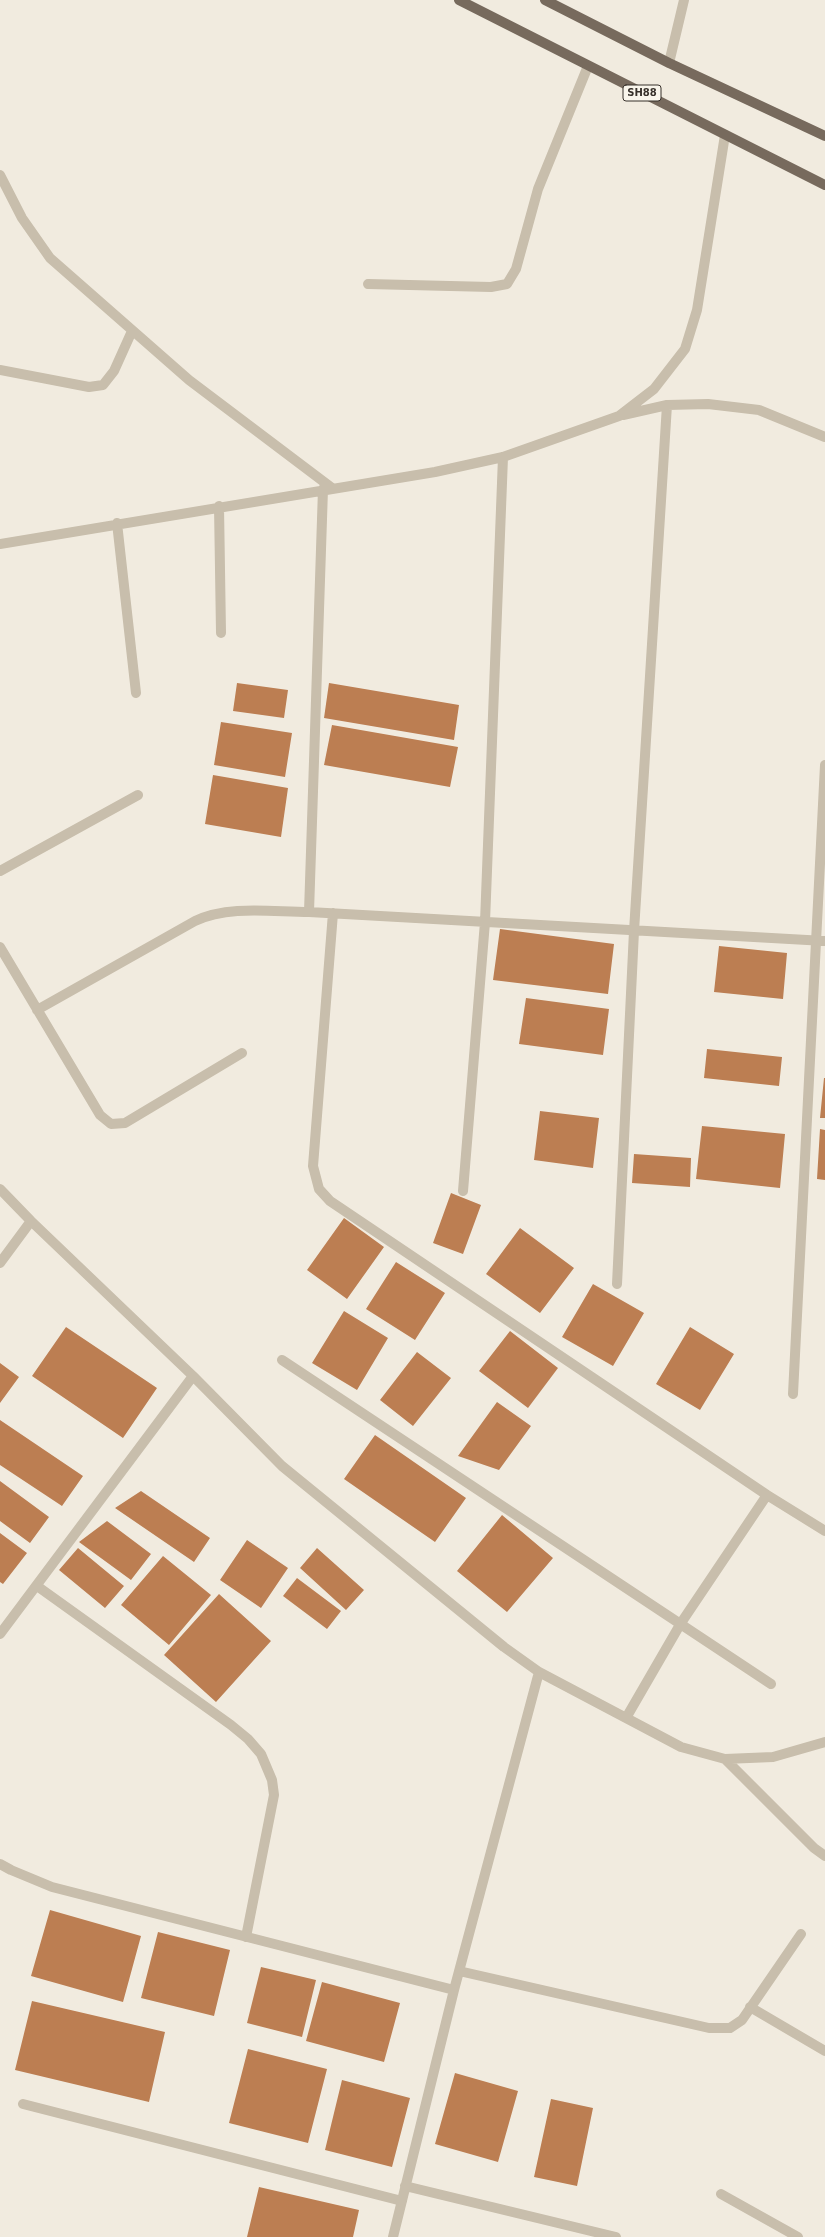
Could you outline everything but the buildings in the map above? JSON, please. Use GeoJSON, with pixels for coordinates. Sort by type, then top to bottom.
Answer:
{"type":"FeatureCollection","features":[{"type":"Feature","properties":{"kind":"main road","name":"SH88"},"geometry":{"type":"LineString","coordinates":[[459,0],[825,185]]}},
{"type":"Feature","properties":{"kind":"main road"},"geometry":{"type":"LineString","coordinates":[[545,0],[669,63],[825,136]]}},
{"type":"Feature","properties":{"kind":"street"},"geometry":{"type":"LineString","coordinates":[[669,63],[684,0]]}},
{"type":"Feature","properties":{"kind":"street"},"geometry":{"type":"LineString","coordinates":[[368,284],[491,287],[507,284],[516,269],[538,189],[588,66]]}},
{"type":"Feature","properties":{"kind":"street"},"geometry":{"type":"LineString","coordinates":[[619,416],[654,389],[685,349],[697,310],[725,135]]}},
{"type":"Feature","properties":{"kind":"street"},"geometry":{"type":"LineString","coordinates":[[0,175],[22,218],[50,258],[189,380],[328,488]]}},
{"type":"Feature","properties":{"kind":"street"},"geometry":{"type":"LineString","coordinates":[[0,370],[88,388],[103,385],[114,371],[132,331]]}},
{"type":"Feature","properties":{"kind":"street"},"geometry":{"type":"LineString","coordinates":[[0,544],[219,506],[435,472],[503,457],[619,416],[667,405],[708,404],[759,410],[825,437]]}},
{"type":"Feature","properties":{"kind":"street"},"geometry":{"type":"LineString","coordinates":[[617,1284],[634,931],[667,405]]}},
{"type":"Feature","properties":{"kind":"street"},"geometry":{"type":"LineString","coordinates":[[463,1191],[485,922],[503,457]]}},
{"type":"Feature","properties":{"kind":"street"},"geometry":{"type":"LineString","coordinates":[[309,912],[328,488]]}},
{"type":"Feature","properties":{"kind":"street"},"geometry":{"type":"LineString","coordinates":[[219,506],[221,633]]}},
{"type":"Feature","properties":{"kind":"street"},"geometry":{"type":"LineString","coordinates":[[117,523],[136,693]]}},
{"type":"Feature","properties":{"kind":"street"},"geometry":{"type":"LineString","coordinates":[[793,1394],[821,941],[825,765]]}},
{"type":"Feature","properties":{"kind":"street"},"geometry":{"type":"LineString","coordinates":[[0,871],[138,795]]}},
{"type":"Feature","properties":{"kind":"street"},"geometry":{"type":"LineString","coordinates":[[37,1010],[210,914],[227,912],[333,913],[821,941]]}},
{"type":"Feature","properties":{"kind":"street"},"geometry":{"type":"LineString","coordinates":[[333,913],[313,1166],[319,1189],[330,1201],[767,1495],[825,1531]]}},
{"type":"Feature","properties":{"kind":"street"},"geometry":{"type":"LineString","coordinates":[[0,947],[100,1115],[111,1124],[125,1123],[242,1053]]}},
{"type":"Feature","properties":{"kind":"street"},"geometry":{"type":"LineString","coordinates":[[0,1189],[31,1221],[193,1376],[282,1466],[504,1648],[539,1672],[681,1747],[725,1759],[773,1757],[825,1742]]}},
{"type":"Feature","properties":{"kind":"street"},"geometry":{"type":"LineString","coordinates":[[0,1263],[31,1221]]}},
{"type":"Feature","properties":{"kind":"street"},"geometry":{"type":"LineString","coordinates":[[282,1360],[771,1684]]}},
{"type":"Feature","properties":{"kind":"street"},"geometry":{"type":"LineString","coordinates":[[0,1634],[193,1376]]}},
{"type":"Feature","properties":{"kind":"street"},"geometry":{"type":"LineString","coordinates":[[626,1718],[681,1623],[767,1495]]}},
{"type":"Feature","properties":{"kind":"street"},"geometry":{"type":"LineString","coordinates":[[37,1586],[231,1724],[261,1754],[272,1780],[274,1795],[246,1937]]}},
{"type":"Feature","properties":{"kind":"street"},"geometry":{"type":"LineString","coordinates":[[393,2237],[454,1990],[539,1672]]}},
{"type":"Feature","properties":{"kind":"street"},"geometry":{"type":"LineString","coordinates":[[725,1759],[814,1848],[825,1856]]}},
{"type":"Feature","properties":{"kind":"street"},"geometry":{"type":"LineString","coordinates":[[0,1864],[52,1887],[454,1990]]}},
{"type":"Feature","properties":{"kind":"street"},"geometry":{"type":"LineString","coordinates":[[459,1971],[709,2028],[730,2028],[742,2020],[801,1934]]}},
{"type":"Feature","properties":{"kind":"street"},"geometry":{"type":"LineString","coordinates":[[750,2007],[825,2051]]}},
{"type":"Feature","properties":{"kind":"street"},"geometry":{"type":"LineString","coordinates":[[23,2104],[402,2200]]}},
{"type":"Feature","properties":{"kind":"street"},"geometry":{"type":"LineString","coordinates":[[405,2186],[616,2237]]}},
{"type":"Feature","properties":{"kind":"street"},"geometry":{"type":"LineString","coordinates":[[721,2194],[798,2237]]}}]}
